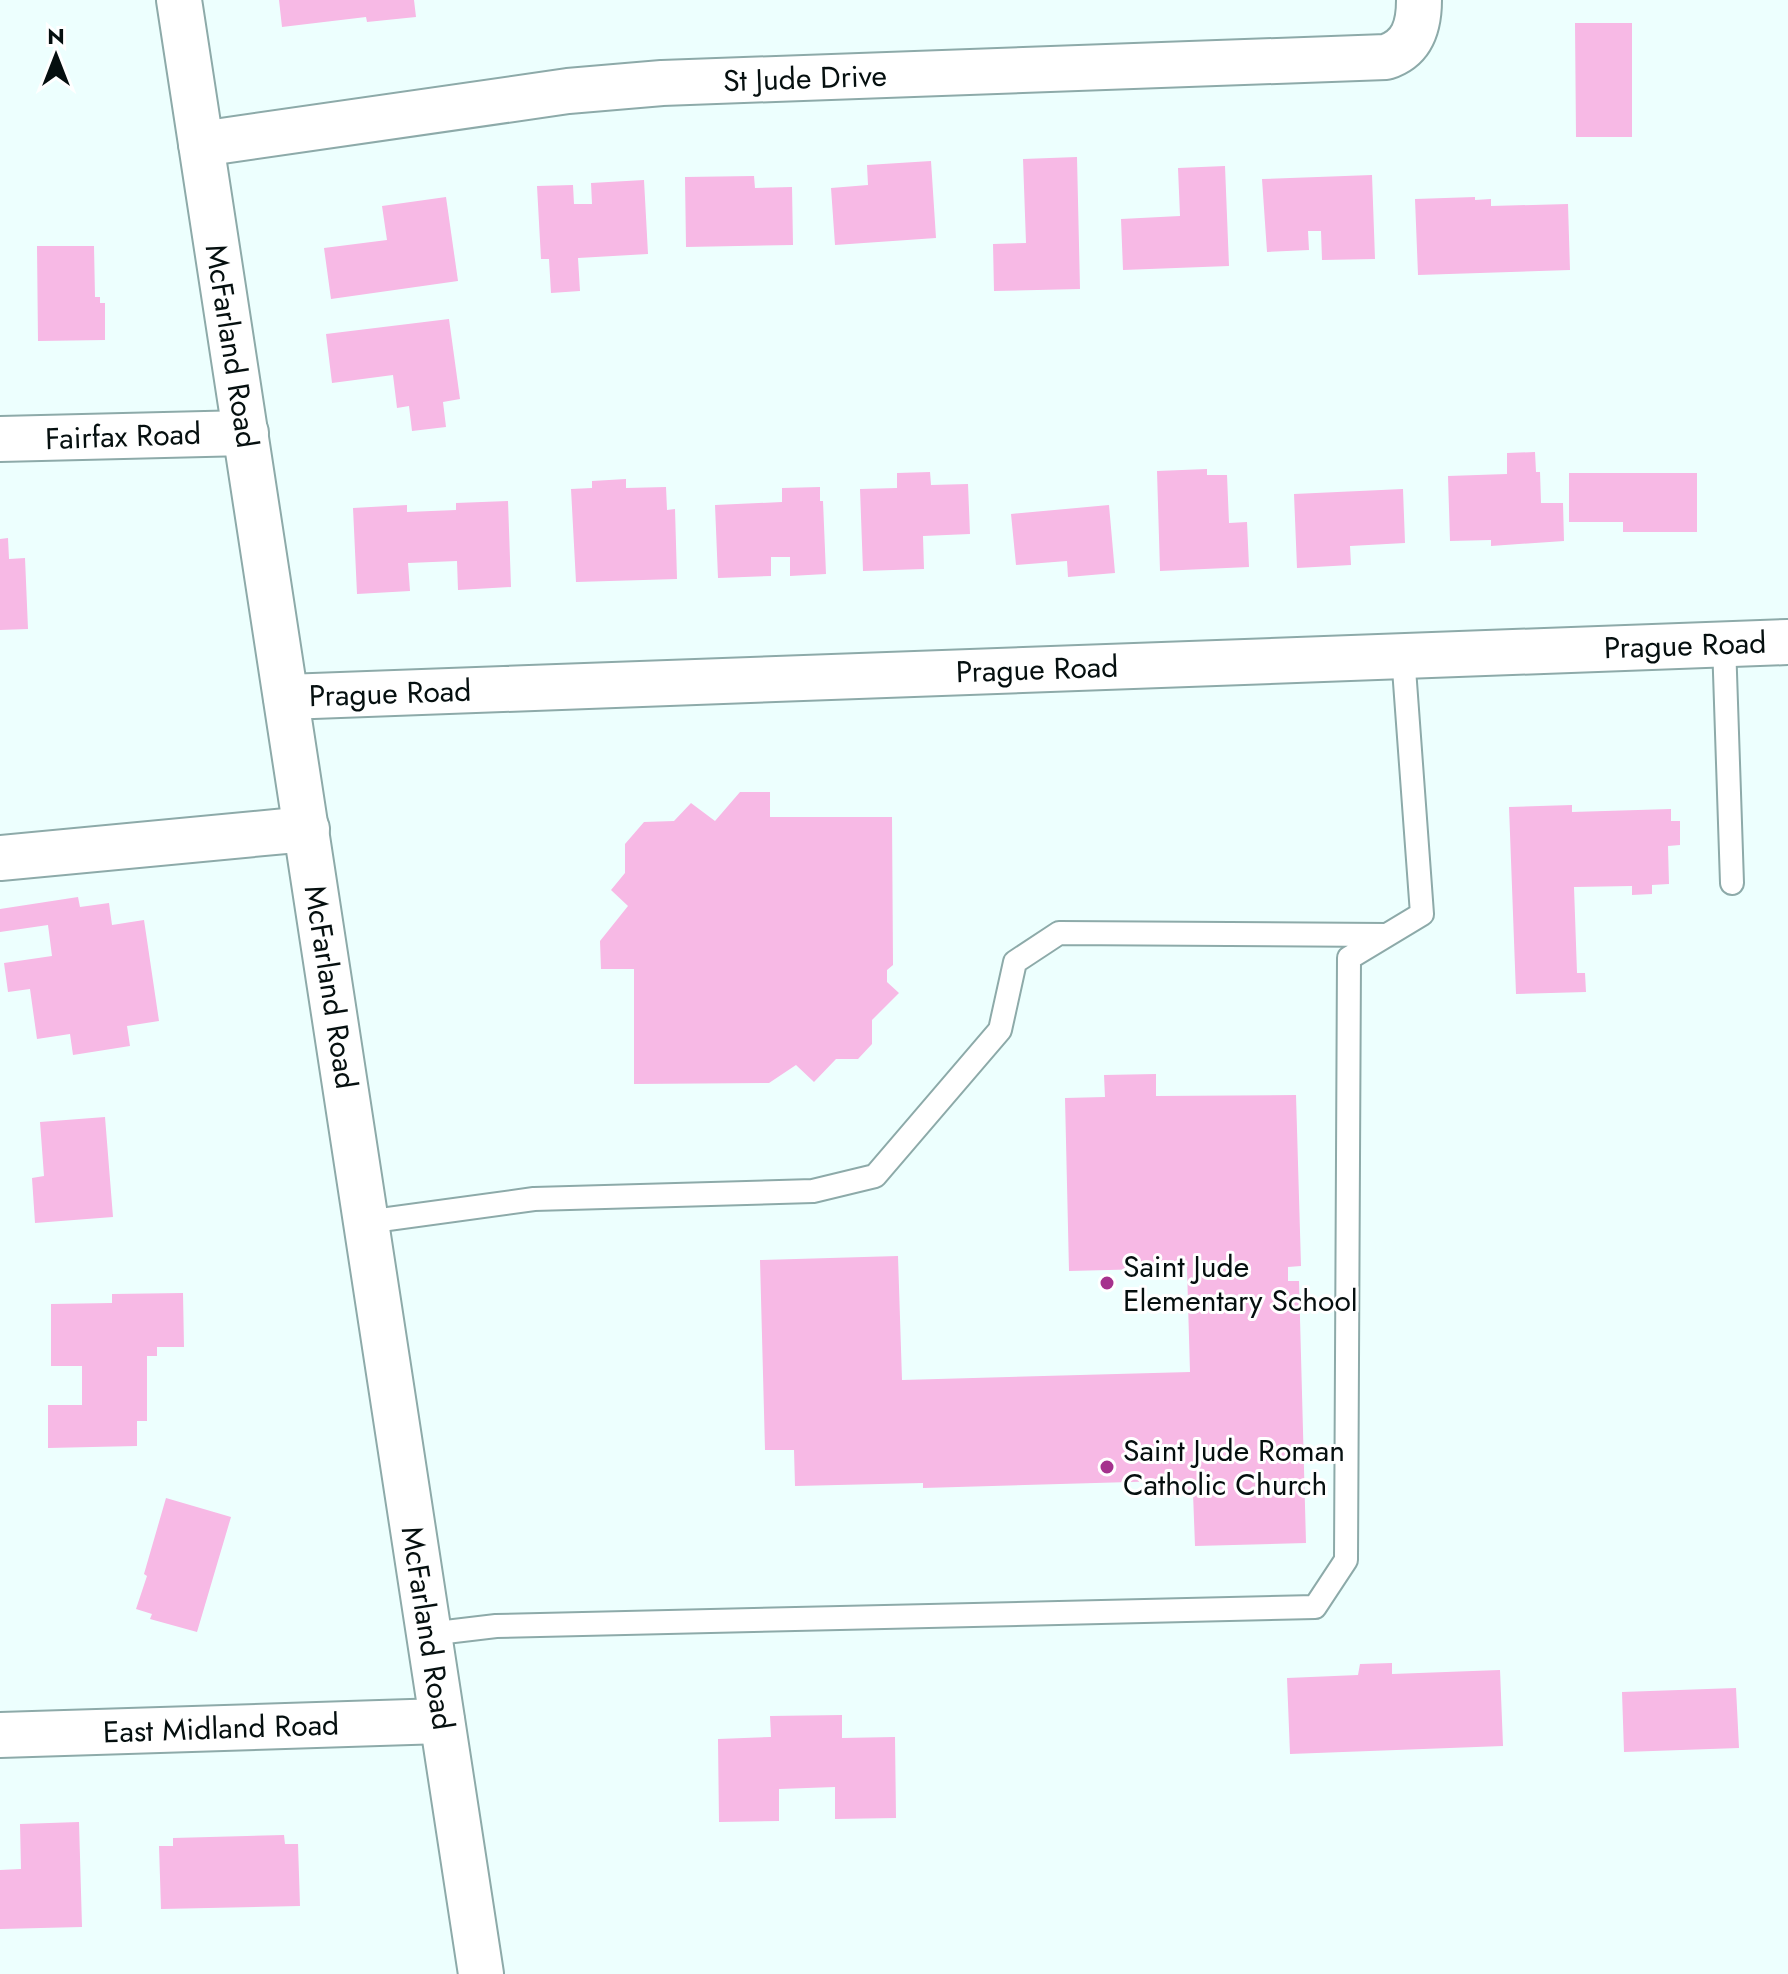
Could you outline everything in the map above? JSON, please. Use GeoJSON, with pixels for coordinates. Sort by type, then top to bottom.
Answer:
{"type":"FeatureCollection","features":[{"type":"Feature","properties":{"kind":"street","name":"McFarland Road"},"geometry":{"type":"LineString","coordinates":[[179,0],[481,1974]]}},
{"type":"Feature","properties":{"kind":"street","name":"St Jude Drive"},"geometry":{"type":"LineString","coordinates":[[201,144],[599,88],[662,83],[1386,57],[1409,43],[1418,27],[1419,0]]}},
{"type":"Feature","properties":{"kind":"street","name":"Fairfax Road"},"geometry":{"type":"LineString","coordinates":[[0,439],[246,433]]}},
{"type":"Feature","properties":{"kind":"street","name":"Prague Road"},"geometry":{"type":"LineString","coordinates":[[286,697],[1788,642]]}},
{"type":"Feature","properties":{"kind":"street"},"geometry":{"type":"LineString","coordinates":[[0,858],[307,829]]}},
{"type":"Feature","properties":{"kind":"street","name":"East Midland Road"},"geometry":{"type":"LineString","coordinates":[[0,1735],[442,1721]]}},
{"type":"Feature","properties":{"kind":"lane"},"geometry":{"type":"LineString","coordinates":[[1724,643],[1732,883]]}},
{"type":"Feature","properties":{"kind":"lane"},"geometry":{"type":"LineString","coordinates":[[429,1634],[496,1626],[1315,1607],[1346,1560],[1349,958],[1422,914],[1403,655]]}},
{"type":"Feature","properties":{"kind":"lane"},"geometry":{"type":"LineString","coordinates":[[366,1222],[534,1199],[813,1191],[875,1176],[1000,1030],[1015,962],[1059,933],[1387,935]]}},
{"type":"Feature","properties":{"kind":"building"},"geometry":{"type":"Polygon","coordinates":[[[279,0],[414,0],[416,17],[367,22],[366,17],[282,27],[279,0]]]}},
{"type":"Feature","properties":{"kind":"building"},"geometry":{"type":"Polygon","coordinates":[[[1575,23],[1632,23],[1632,137],[1576,137],[1575,23]]]}},
{"type":"Feature","properties":{"kind":"building"},"geometry":{"type":"Polygon","coordinates":[[[1077,157],[1080,289],[994,291],[993,244],[1026,243],[1023,159],[1077,157]]]}},
{"type":"Feature","properties":{"kind":"building"},"geometry":{"type":"Polygon","coordinates":[[[931,161],[936,238],[835,245],[831,188],[868,185],[867,165],[931,161]]]}},
{"type":"Feature","properties":{"kind":"building"},"geometry":{"type":"Polygon","coordinates":[[[1225,166],[1229,266],[1123,270],[1121,219],[1180,216],[1178,168],[1225,166]]]}},
{"type":"Feature","properties":{"kind":"building"},"geometry":{"type":"Polygon","coordinates":[[[1372,175],[1375,259],[1322,260],[1321,231],[1308,231],[1309,250],[1267,252],[1262,179],[1372,175]]]}},
{"type":"Feature","properties":{"kind":"building"},"geometry":{"type":"Polygon","coordinates":[[[754,176],[755,188],[792,187],[793,245],[686,247],[685,177],[754,176]]]}},
{"type":"Feature","properties":{"kind":"building"},"geometry":{"type":"Polygon","coordinates":[[[644,180],[648,254],[578,258],[580,291],[551,293],[549,259],[541,259],[537,186],[573,185],[574,204],[592,204],[591,183],[644,180]]]}},
{"type":"Feature","properties":{"kind":"building"},"geometry":{"type":"Polygon","coordinates":[[[446,197],[458,281],[331,299],[324,248],[387,240],[382,206],[446,197]]]}},
{"type":"Feature","properties":{"kind":"building"},"geometry":{"type":"Polygon","coordinates":[[[1475,197],[1475,200],[1491,199],[1491,206],[1568,204],[1570,270],[1418,275],[1415,199],[1475,197]]]}},
{"type":"Feature","properties":{"kind":"building"},"geometry":{"type":"Polygon","coordinates":[[[37,246],[94,246],[95,297],[100,297],[100,303],[105,303],[105,340],[38,341],[37,246]]]}},
{"type":"Feature","properties":{"kind":"building"},"geometry":{"type":"Polygon","coordinates":[[[449,319],[460,399],[443,402],[446,427],[412,431],[409,406],[397,408],[393,375],[332,383],[326,334],[449,319]]]}},
{"type":"Feature","properties":{"kind":"building"},"geometry":{"type":"Polygon","coordinates":[[[1535,452],[1536,472],[1540,472],[1541,503],[1563,503],[1564,541],[1491,546],[1491,540],[1450,541],[1448,476],[1507,474],[1507,453],[1535,452]]]}},
{"type":"Feature","properties":{"kind":"building"},"geometry":{"type":"Polygon","coordinates":[[[1207,469],[1207,475],[1227,475],[1229,523],[1247,522],[1249,567],[1160,571],[1157,471],[1207,469]]]}},
{"type":"Feature","properties":{"kind":"building"},"geometry":{"type":"Polygon","coordinates":[[[930,472],[931,485],[968,484],[970,534],[923,536],[924,569],[863,571],[860,489],[897,488],[897,473],[930,472]]]}},
{"type":"Feature","properties":{"kind":"building"},"geometry":{"type":"Polygon","coordinates":[[[1569,473],[1697,473],[1697,532],[1623,532],[1623,522],[1569,522],[1569,473]]]}},
{"type":"Feature","properties":{"kind":"building"},"geometry":{"type":"Polygon","coordinates":[[[626,479],[626,488],[666,487],[667,510],[675,509],[677,579],[576,582],[571,489],[592,488],[592,481],[626,479]]]}},
{"type":"Feature","properties":{"kind":"building"},"geometry":{"type":"Polygon","coordinates":[[[820,487],[826,574],[790,576],[790,557],[771,557],[771,576],[718,578],[715,505],[782,502],[782,488],[820,487]]]}},
{"type":"Feature","properties":{"kind":"building"},"geometry":{"type":"Polygon","coordinates":[[[1403,489],[1405,543],[1350,546],[1351,565],[1297,568],[1294,494],[1403,489]]]}},
{"type":"Feature","properties":{"kind":"building"},"geometry":{"type":"Polygon","coordinates":[[[508,501],[511,587],[458,590],[457,561],[408,563],[410,591],[357,594],[353,508],[407,505],[407,512],[456,510],[456,503],[508,501]]]}},
{"type":"Feature","properties":{"kind":"building"},"geometry":{"type":"Polygon","coordinates":[[[1109,505],[1115,573],[1068,577],[1067,561],[1016,565],[1011,514],[1109,505]]]}},
{"type":"Feature","properties":{"kind":"building"},"geometry":{"type":"Polygon","coordinates":[[[8,538],[9,559],[25,558],[28,629],[0,630],[0,539],[8,538]]]}},
{"type":"Feature","properties":{"kind":"building"},"geometry":{"type":"Polygon","coordinates":[[[740,792],[770,792],[770,817],[892,817],[893,965],[887,970],[887,982],[899,993],[872,1020],[872,1044],[858,1059],[836,1059],[814,1082],[796,1065],[769,1083],[634,1084],[634,969],[601,969],[600,941],[628,906],[611,890],[625,873],[625,844],[644,822],[674,821],[691,803],[715,821],[740,792]]]}},
{"type":"Feature","properties":{"kind":"building"},"geometry":{"type":"Polygon","coordinates":[[[1572,805],[1572,812],[1671,809],[1671,821],[1680,821],[1680,845],[1668,846],[1669,884],[1652,885],[1652,894],[1632,895],[1632,886],[1574,887],[1577,973],[1585,973],[1586,992],[1516,994],[1509,807],[1572,805]]]}},
{"type":"Feature","properties":{"kind":"building"},"geometry":{"type":"Polygon","coordinates":[[[78,897],[80,907],[109,903],[112,925],[144,920],[159,1021],[127,1026],[130,1046],[73,1055],[70,1034],[37,1039],[30,989],[8,992],[4,963],[52,956],[48,925],[0,932],[0,909],[78,897]]]}},
{"type":"Feature","properties":{"kind":"building"},"geometry":{"type":"Polygon","coordinates":[[[1156,1074],[1156,1096],[1296,1095],[1301,1266],[1288,1267],[1288,1281],[1299,1281],[1306,1543],[1195,1546],[1193,1493],[1166,1494],[1166,1481],[923,1488],[923,1483],[795,1486],[794,1450],[765,1450],[760,1260],[898,1256],[902,1380],[1190,1372],[1187,1268],[1069,1271],[1065,1098],[1105,1097],[1104,1075],[1156,1074]]]}},
{"type":"Feature","properties":{"kind":"building"},"geometry":{"type":"Polygon","coordinates":[[[105,1117],[113,1217],[35,1223],[32,1178],[44,1176],[40,1122],[105,1117]]]}},
{"type":"Feature","properties":{"kind":"building"},"geometry":{"type":"Polygon","coordinates":[[[183,1293],[184,1347],[157,1347],[157,1356],[147,1356],[147,1421],[137,1421],[137,1446],[48,1448],[48,1405],[82,1405],[82,1366],[51,1366],[51,1304],[112,1303],[112,1294],[183,1293]]]}},
{"type":"Feature","properties":{"kind":"building"},"geometry":{"type":"Polygon","coordinates":[[[166,1498],[231,1517],[197,1632],[150,1619],[152,1614],[136,1609],[166,1498]]]}},
{"type":"Feature","properties":{"kind":"building"},"geometry":{"type":"Polygon","coordinates":[[[1392,1663],[1392,1674],[1500,1670],[1503,1746],[1290,1754],[1287,1678],[1358,1675],[1360,1664],[1392,1663]]]}},
{"type":"Feature","properties":{"kind":"building"},"geometry":{"type":"Polygon","coordinates":[[[1736,1688],[1739,1748],[1624,1752],[1622,1692],[1736,1688]]]}},
{"type":"Feature","properties":{"kind":"building"},"geometry":{"type":"Polygon","coordinates":[[[842,1715],[842,1738],[895,1737],[896,1818],[835,1819],[835,1787],[779,1789],[779,1821],[719,1822],[718,1739],[771,1737],[770,1716],[842,1715]]]}},
{"type":"Feature","properties":{"kind":"building"},"geometry":{"type":"Polygon","coordinates":[[[79,1822],[82,1927],[0,1929],[0,1870],[21,1869],[20,1824],[79,1822]]]}},
{"type":"Feature","properties":{"kind":"building"},"geometry":{"type":"Polygon","coordinates":[[[284,1835],[285,1844],[298,1844],[300,1906],[161,1909],[159,1846],[173,1846],[173,1838],[284,1835]]]}},
{"type":"Feature","properties":{"kind":"place","name":"Saint Jude Elementary School"},"geometry":{"type":"Point","coordinates":[1107,1283]}},
{"type":"Feature","properties":{"kind":"place","name":"Saint Jude Roman Catholic Church"},"geometry":{"type":"Point","coordinates":[1107,1467]}}]}
